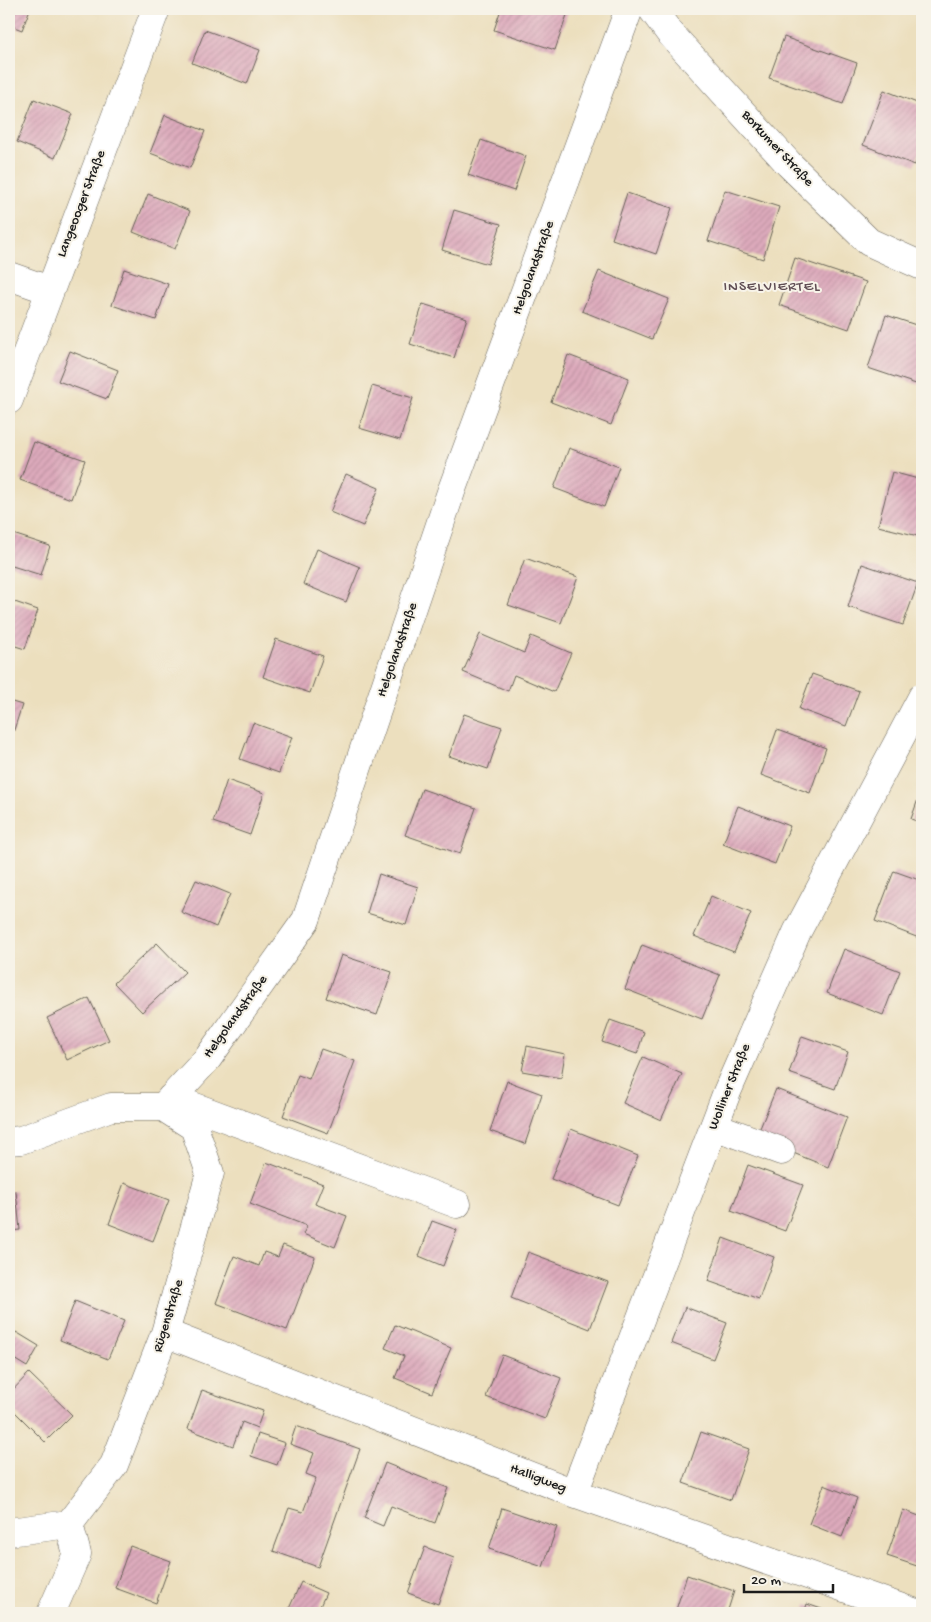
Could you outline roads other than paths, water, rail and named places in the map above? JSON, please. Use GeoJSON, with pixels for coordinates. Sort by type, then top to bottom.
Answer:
{"type":"FeatureCollection","features":[{"type":"Feature","properties":{"kind":"street","name":"Langeooger Straße"},"geometry":{"type":"LineString","coordinates":[[9,400],[156,9]]}},
{"type":"Feature","properties":{"kind":"street","name":"Helgolandstraße"},"geometry":{"type":"LineString","coordinates":[[167,1103],[208,1058],[306,920],[451,492],[629,9]]}},
{"type":"Feature","properties":{"kind":"street","name":"Borkumer Straße"},"geometry":{"type":"LineString","coordinates":[[652,9],[669,32],[789,164],[869,242],[922,266]]}},
{"type":"Feature","properties":{"kind":"street"},"geometry":{"type":"LineString","coordinates":[[9,276],[50,290]]}},
{"type":"Feature","properties":{"kind":"street","name":"Wolliner Straße"},"geometry":{"type":"LineString","coordinates":[[574,1493],[727,1092],[797,932],[922,697]]}},
{"type":"Feature","properties":{"kind":"street"},"geometry":{"type":"LineString","coordinates":[[9,1141],[21,1140],[111,1107],[167,1103],[456,1204]]}},
{"type":"Feature","properties":{"kind":"street","name":"Rügenstraße"},"geometry":{"type":"LineString","coordinates":[[69,1524],[114,1465],[165,1333],[210,1174],[194,1127],[167,1103]]}},
{"type":"Feature","properties":{"kind":"street"},"geometry":{"type":"LineString","coordinates":[[714,1126],[781,1151]]}},
{"type":"Feature","properties":{"kind":"street","name":"Halligweg"},"geometry":{"type":"LineString","coordinates":[[165,1333],[574,1493],[916,1613]]}},
{"type":"Feature","properties":{"kind":"street"},"geometry":{"type":"LineString","coordinates":[[9,1532],[69,1524],[77,1554],[50,1613]]}},
{"type":"Feature","properties":{"kind":"district","name":"INSELVIERTEL"},"geometry":{"type":"Point","coordinates":[772,287]}}]}
